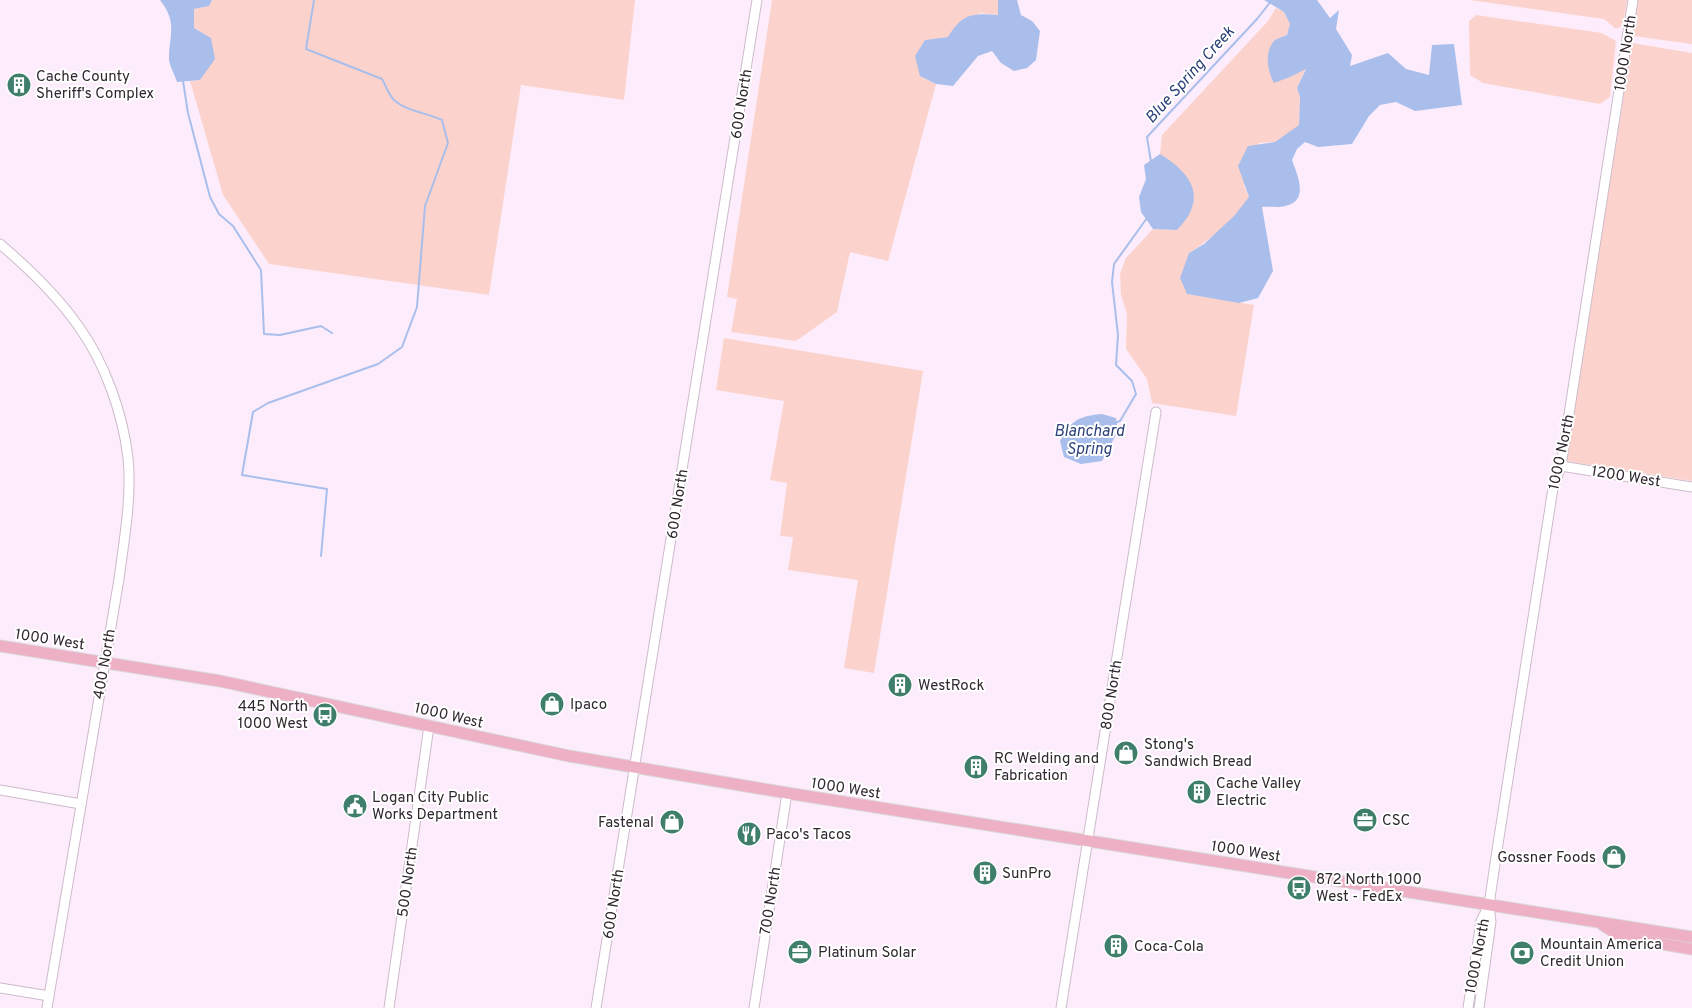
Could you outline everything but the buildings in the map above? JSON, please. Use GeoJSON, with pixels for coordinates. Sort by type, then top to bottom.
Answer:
{"type":"FeatureCollection","features":[{"type":"Feature","properties":{"kind":"main road","name":"1000 West"},"geometry":{"type":"LineString","coordinates":[[0,646],[220,681],[530,749],[634,767],[1692,938]]}},
{"type":"Feature","properties":{"kind":"main road"},"geometry":{"type":"LineString","coordinates":[[1599,922],[1622,937],[1692,948]]}},
{"type":"Feature","properties":{"kind":"street","name":"600 North"},"geometry":{"type":"LineString","coordinates":[[596,1008],[757,0]]}},
{"type":"Feature","properties":{"kind":"street","name":"1000 North"},"geometry":{"type":"LineString","coordinates":[[1479,1008],[1491,922],[1489,904],[1553,488],[1561,466],[1633,0]]}},
{"type":"Feature","properties":{"kind":"street","name":"400 North"},"geometry":{"type":"LineString","coordinates":[[0,244],[24,264],[79,327],[100,365],[118,410],[128,459],[128,516],[119,580],[47,1008]]}},
{"type":"Feature","properties":{"kind":"street","name":"800 North"},"geometry":{"type":"LineString","coordinates":[[1061,1008],[1156,412]]}},
{"type":"Feature","properties":{"kind":"street","name":"1200 West"},"geometry":{"type":"LineString","coordinates":[[1561,466],[1692,487]]}},
{"type":"Feature","properties":{"kind":"street","name":"500 North"},"geometry":{"type":"LineString","coordinates":[[389,1008],[429,726]]}},
{"type":"Feature","properties":{"kind":"street"},"geometry":{"type":"LineString","coordinates":[[0,790],[81,804]]}},
{"type":"Feature","properties":{"kind":"street","name":"700 North"},"geometry":{"type":"LineString","coordinates":[[754,1008],[786,793]]}},
{"type":"Feature","properties":{"kind":"street","name":"1000 North"},"geometry":{"type":"LineString","coordinates":[[1468,1008],[1481,922],[1489,904]]}},
{"type":"Feature","properties":{"kind":"street"},"geometry":{"type":"LineString","coordinates":[[0,988],[49,996]]}},
{"type":"Feature","properties":{"kind":"shaded area"},"geometry":{"type":"Polygon","coordinates":[[[212,0],[635,0],[624,100],[521,85],[489,295],[269,264],[223,195],[190,81],[200,80],[211,38],[194,28],[194,9],[209,6],[212,0]]]}},
{"type":"Feature","properties":{"kind":"shaded area"},"geometry":{"type":"Polygon","coordinates":[[[772,0],[998,0],[998,15],[980,13],[948,37],[925,40],[920,76],[936,84],[888,261],[850,252],[837,312],[796,341],[731,332],[737,299],[727,297],[772,0]]]}},
{"type":"Feature","properties":{"kind":"shaded area"},"geometry":{"type":"Polygon","coordinates":[[[1470,0],[1627,0],[1623,25],[1616,29],[1604,19],[1470,0]]]}},
{"type":"Feature","properties":{"kind":"shaded area"},"geometry":{"type":"Polygon","coordinates":[[[1638,0],[1692,0],[1692,44],[1633,36],[1638,0]]]}},
{"type":"Feature","properties":{"kind":"shaded area"},"geometry":{"type":"Polygon","coordinates":[[[1276,8],[1284,12],[1290,24],[1287,35],[1275,40],[1290,77],[1306,68],[1297,88],[1300,97],[1299,126],[1275,142],[1259,143],[1244,186],[1249,197],[1222,228],[1189,253],[1187,294],[1254,305],[1236,416],[1152,403],[1147,379],[1126,349],[1127,314],[1121,295],[1120,274],[1126,258],[1153,229],[1177,230],[1168,159],[1160,154],[1162,135],[1268,21],[1276,8]]]}},
{"type":"Feature","properties":{"kind":"shaded area"},"geometry":{"type":"Polygon","coordinates":[[[1476,15],[1602,33],[1616,41],[1610,97],[1600,104],[1483,83],[1470,75],[1469,21],[1476,15]]]}},
{"type":"Feature","properties":{"kind":"shaded area"},"geometry":{"type":"Polygon","coordinates":[[[1632,43],[1692,53],[1692,481],[1566,461],[1632,43]]]}},
{"type":"Feature","properties":{"kind":"shaded area"},"geometry":{"type":"Polygon","coordinates":[[[724,338],[923,371],[874,673],[844,668],[858,580],[788,570],[793,537],[780,536],[787,483],[770,480],[784,401],[716,390],[724,338]]]}},
{"type":"Feature","properties":{"kind":"water"},"geometry":{"type":"Polygon","coordinates":[[[160,0],[212,0],[209,6],[194,9],[194,28],[211,38],[215,59],[200,80],[177,82],[169,59],[171,21],[160,0]]]}},
{"type":"Feature","properties":{"kind":"water"},"geometry":{"type":"Polygon","coordinates":[[[998,0],[1017,0],[1021,15],[1032,21],[1040,31],[1036,60],[1027,68],[1014,71],[1001,63],[992,51],[978,56],[953,86],[936,84],[920,76],[915,56],[925,40],[948,37],[963,19],[968,17],[981,14],[998,15],[998,0]]]}},
{"type":"Feature","properties":{"kind":"water"},"geometry":{"type":"Polygon","coordinates":[[[1264,0],[1317,0],[1330,18],[1339,10],[1336,29],[1352,55],[1350,66],[1388,53],[1406,69],[1429,75],[1432,45],[1454,44],[1462,105],[1415,111],[1396,102],[1380,105],[1369,116],[1352,144],[1318,147],[1305,142],[1297,149],[1292,160],[1300,186],[1300,193],[1297,199],[1285,206],[1262,207],[1273,271],[1258,298],[1239,303],[1187,294],[1180,278],[1189,253],[1204,244],[1234,216],[1249,197],[1238,166],[1248,146],[1275,142],[1299,125],[1300,97],[1297,88],[1306,69],[1274,83],[1268,67],[1269,50],[1275,40],[1287,35],[1290,24],[1284,12],[1264,0]]]}},
{"type":"Feature","properties":{"kind":"water"},"geometry":{"type":"Polygon","coordinates":[[[1160,154],[1181,170],[1192,188],[1194,198],[1192,208],[1187,219],[1177,230],[1153,229],[1141,212],[1139,197],[1146,179],[1144,165],[1160,154]]]}},
{"type":"Feature","properties":{"kind":"water","name":"Blanchard Spring"},"geometry":{"type":"Polygon","coordinates":[[[1102,414],[1116,418],[1118,431],[1102,461],[1081,464],[1064,457],[1060,441],[1068,428],[1076,420],[1102,414]]]}},
{"type":"Feature","properties":{"kind":"waterway"},"geometry":{"type":"LineString","coordinates":[[314,0],[306,49],[382,79],[391,96],[399,104],[442,120],[448,143],[425,206],[417,307],[402,347],[378,364],[268,403],[253,412],[242,475],[327,489],[321,556]]}},
{"type":"Feature","properties":{"kind":"waterway","name":"Blue Spring Creek"},"geometry":{"type":"LineString","coordinates":[[1151,162],[1147,137],[1257,19],[1272,0]]}},
{"type":"Feature","properties":{"kind":"waterway"},"geometry":{"type":"LineString","coordinates":[[183,81],[188,113],[210,197],[219,214],[233,226],[261,270],[264,334],[280,335],[321,326],[332,333]]}},
{"type":"Feature","properties":{"kind":"waterway","name":"Blue Spring Creek"},"geometry":{"type":"LineString","coordinates":[[1115,423],[1120,421],[1136,394],[1132,381],[1116,365],[1118,335],[1112,282],[1114,264],[1147,218]]}},
{"type":"Feature","properties":{"kind":"place","name":"Cache County Sheriff's Complex"},"geometry":{"type":"Point","coordinates":[19,85]}},
{"type":"Feature","properties":{"kind":"place","name":"WestRock"},"geometry":{"type":"Point","coordinates":[900,685]}},
{"type":"Feature","properties":{"kind":"place","name":"Ipaco"},"geometry":{"type":"Point","coordinates":[552,704]}},
{"type":"Feature","properties":{"kind":"place","name":"445 North 1000 West"},"geometry":{"type":"Point","coordinates":[325,715]}},
{"type":"Feature","properties":{"kind":"place","name":"Stong's Sandwich Bread"},"geometry":{"type":"Point","coordinates":[1126,753]}},
{"type":"Feature","properties":{"kind":"place","name":"RC Welding and Fabrication"},"geometry":{"type":"Point","coordinates":[976,767]}},
{"type":"Feature","properties":{"kind":"place","name":"Cache Valley Electric"},"geometry":{"type":"Point","coordinates":[1199,792]}},
{"type":"Feature","properties":{"kind":"place","name":"Logan City Public Works Department"},"geometry":{"type":"Point","coordinates":[355,806]}},
{"type":"Feature","properties":{"kind":"place","name":"CSC"},"geometry":{"type":"Point","coordinates":[1365,820]}},
{"type":"Feature","properties":{"kind":"place","name":"Fastenal"},"geometry":{"type":"Point","coordinates":[672,822]}},
{"type":"Feature","properties":{"kind":"place","name":"Paco's Tacos"},"geometry":{"type":"Point","coordinates":[749,834]}},
{"type":"Feature","properties":{"kind":"place","name":"Gossner Foods"},"geometry":{"type":"Point","coordinates":[1614,857]}},
{"type":"Feature","properties":{"kind":"place","name":"SunPro"},"geometry":{"type":"Point","coordinates":[985,873]}},
{"type":"Feature","properties":{"kind":"place","name":"872 North 1000 West - FedEx"},"geometry":{"type":"Point","coordinates":[1299,888]}},
{"type":"Feature","properties":{"kind":"place","name":"Coca-Cola"},"geometry":{"type":"Point","coordinates":[1116,946]}},
{"type":"Feature","properties":{"kind":"place","name":"Platinum Solar"},"geometry":{"type":"Point","coordinates":[800,952]}},
{"type":"Feature","properties":{"kind":"place","name":"Mountain America Credit Union"},"geometry":{"type":"Point","coordinates":[1522,953]}}]}
